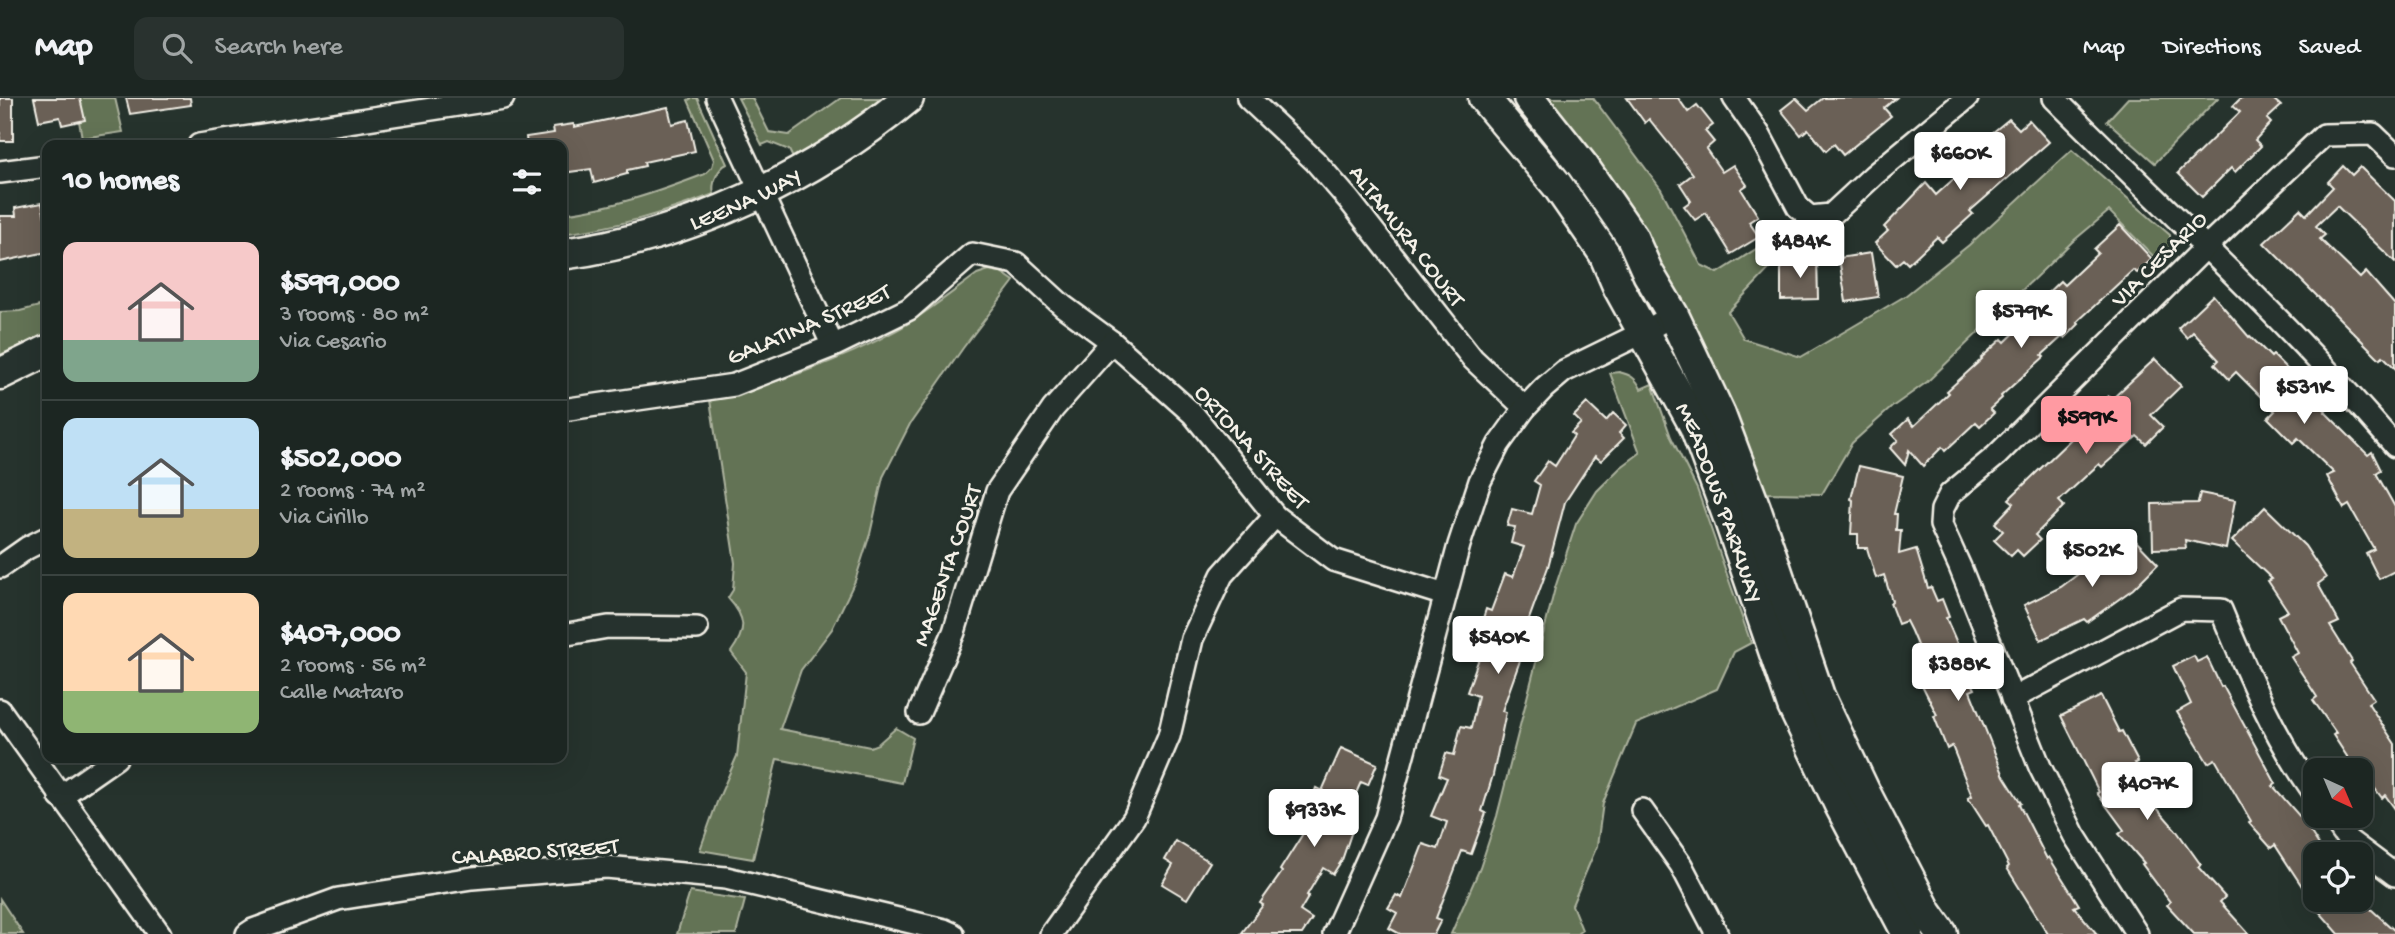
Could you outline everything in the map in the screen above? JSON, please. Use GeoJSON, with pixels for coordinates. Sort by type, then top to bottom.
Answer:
{"type":"FeatureCollection","features":[{"type":"Feature","properties":{"kind":"main road","name":"LEENA WAY"},"geometry":{"type":"LineString","coordinates":[[567,253],[597,249],[680,226],[761,191],[833,153],[908,98]]}},
{"type":"Feature","properties":{"kind":"main road","name":"MEADOWS PARKWAY"},"geometry":{"type":"LineString","coordinates":[[1484,98],[1557,185],[1604,253],[1619,288],[1695,426],[1793,706],[1840,805],[1908,934]]}},
{"type":"Feature","properties":{"kind":"main road","name":"MEADOWS PARKWAY"},"geometry":{"type":"LineString","coordinates":[[1529,98],[1583,166],[1632,237],[1648,273],[1673,315],[1720,415],[1819,696],[1927,914],[1942,934]]}},
{"type":"Feature","properties":{"kind":"main road"},"geometry":{"type":"LineString","coordinates":[[0,374],[42,353]]}},
{"type":"Feature","properties":{"kind":"street"},"geometry":{"type":"LineString","coordinates":[[231,140],[503,98]]}},
{"type":"Feature","properties":{"kind":"street"},"geometry":{"type":"LineString","coordinates":[[717,98],[833,346]]}},
{"type":"Feature","properties":{"kind":"street","name":"ALTAMURA COURT"},"geometry":{"type":"LineString","coordinates":[[1248,98],[1315,161],[1349,200],[1473,359],[1525,408]]}},
{"type":"Feature","properties":{"kind":"street"},"geometry":{"type":"LineString","coordinates":[[1734,98],[1759,134],[1798,207],[1810,217],[1831,215],[1874,175],[1967,98]]}},
{"type":"Feature","properties":{"kind":"street"},"geometry":{"type":"LineString","coordinates":[[2054,98],[2207,246],[2342,384],[2395,446]]}},
{"type":"Feature","properties":{"kind":"street","name":"VIA CESARIO"},"geometry":{"type":"LineString","coordinates":[[2012,699],[1941,525],[1942,510],[1950,494],[1996,456],[2207,246],[2324,135],[2372,134],[2395,155]]}},
{"type":"Feature","properties":{"kind":"street"},"geometry":{"type":"LineString","coordinates":[[0,173],[42,167]]}},
{"type":"Feature","properties":{"kind":"street","name":"GALATINA STREET"},"geometry":{"type":"LineString","coordinates":[[567,409],[734,385],[833,346],[909,309],[972,254]]}},
{"type":"Feature","properties":{"kind":"street","name":"ORTONA STREET"},"geometry":{"type":"LineString","coordinates":[[972,254],[1016,263],[1063,306],[1112,342],[1193,414],[1275,516],[1333,560],[1445,595]]}},
{"type":"Feature","properties":{"kind":"street"},"geometry":{"type":"LineString","coordinates":[[1334,934],[1386,818],[1445,595],[1480,481],[1499,444],[1525,408],[1564,371],[1673,315]]}},
{"type":"Feature","properties":{"kind":"street","name":"MAGENTA COURT"},"geometry":{"type":"LineString","coordinates":[[919,713],[954,632],[997,491],[1053,409],[1112,342]]}},
{"type":"Feature","properties":{"kind":"street"},"geometry":{"type":"LineString","coordinates":[[1051,934],[1134,818],[1169,736],[1192,639],[1222,575],[1275,516]]}},
{"type":"Feature","properties":{"kind":"street"},"geometry":{"type":"LineString","coordinates":[[0,566],[42,540]]}},
{"type":"Feature","properties":{"kind":"street"},"geometry":{"type":"LineString","coordinates":[[2137,934],[2074,835],[2040,767],[2012,699],[2181,609],[2221,610],[2246,668],[2303,777]]}},
{"type":"Feature","properties":{"kind":"street"},"geometry":{"type":"LineString","coordinates":[[567,634],[608,628],[697,628]]}},
{"type":"Feature","properties":{"kind":"street"},"geometry":{"type":"LineString","coordinates":[[0,710],[160,934]]}},
{"type":"Feature","properties":{"kind":"street"},"geometry":{"type":"LineString","coordinates":[[60,797],[109,763]]}},
{"type":"Feature","properties":{"kind":"street"},"geometry":{"type":"LineString","coordinates":[[1642,810],[1681,865],[1717,934]]}},
{"type":"Feature","properties":{"kind":"street"},"geometry":{"type":"LineString","coordinates":[[2340,828],[2348,840],[2395,875]]}},
{"type":"Feature","properties":{"kind":"street","name":"CALABRO STREET"},"geometry":{"type":"LineString","coordinates":[[247,934],[338,899],[472,878],[606,867],[726,878],[953,934]]}},
{"type":"Feature","properties":{"kind":"green space"},"geometry":{"type":"Polygon","coordinates":[[[75,98],[115,98],[123,132],[82,138],[75,98]]]}},
{"type":"Feature","properties":{"kind":"green space"},"geometry":{"type":"Polygon","coordinates":[[[697,98],[727,164],[716,177],[714,194],[639,219],[567,233],[567,213],[599,208],[652,193],[705,174],[712,167],[714,160],[688,100],[697,98]]]}},
{"type":"Feature","properties":{"kind":"green space"},"geometry":{"type":"Polygon","coordinates":[[[738,98],[752,98],[769,132],[789,135],[841,98],[884,98],[847,126],[793,158],[789,150],[769,142],[762,145],[738,98]]]}},
{"type":"Feature","properties":{"kind":"green space"},"geometry":{"type":"Polygon","coordinates":[[[1544,98],[1593,98],[1661,189],[1701,265],[1718,273],[1783,232],[1798,239],[1728,312],[1744,339],[1801,357],[1905,296],[1969,245],[2072,150],[2170,235],[2170,255],[2161,264],[2109,211],[2072,242],[1927,382],[1892,407],[1852,443],[1822,494],[1764,493],[1663,269],[1544,98]]]}},
{"type":"Feature","properties":{"kind":"green space"},"geometry":{"type":"Polygon","coordinates":[[[2128,98],[2218,98],[2155,163],[2107,121],[2128,98]]]}},
{"type":"Feature","properties":{"kind":"green space"},"geometry":{"type":"Polygon","coordinates":[[[989,270],[1001,272],[1014,281],[910,424],[883,477],[870,534],[855,581],[832,629],[801,670],[780,729],[870,747],[878,744],[896,728],[913,738],[902,783],[777,759],[753,859],[700,850],[737,756],[746,672],[731,652],[740,637],[742,624],[738,612],[728,598],[733,590],[735,563],[710,400],[782,379],[875,342],[907,324],[977,274],[989,270]]]}},
{"type":"Feature","properties":{"kind":"green space"},"geometry":{"type":"Polygon","coordinates":[[[42,305],[42,336],[0,355],[0,312],[20,311],[42,305]]]}},
{"type":"Feature","properties":{"kind":"green space"},"geometry":{"type":"Polygon","coordinates":[[[1619,372],[1633,378],[1641,389],[1652,384],[1671,437],[1697,489],[1751,643],[1734,652],[1717,689],[1636,724],[1603,803],[1597,846],[1572,905],[1582,930],[1577,934],[1451,934],[1480,868],[1497,816],[1555,588],[1576,524],[1597,491],[1640,453],[1610,373],[1619,372]]]}},
{"type":"Feature","properties":{"kind":"green space"},"geometry":{"type":"Polygon","coordinates":[[[690,892],[745,900],[736,934],[677,934],[690,892]]]}},
{"type":"Feature","properties":{"kind":"green space"},"geometry":{"type":"Polygon","coordinates":[[[0,899],[23,934],[0,934],[0,899]]]}},
{"type":"Feature","properties":{"kind":"building"},"geometry":{"type":"Polygon","coordinates":[[[0,98],[13,98],[13,141],[0,141],[0,98]]]}},
{"type":"Feature","properties":{"kind":"building"},"geometry":{"type":"Polygon","coordinates":[[[34,98],[80,98],[85,120],[62,125],[60,117],[39,121],[34,98]]]}},
{"type":"Feature","properties":{"kind":"building"},"geometry":{"type":"Polygon","coordinates":[[[126,98],[190,98],[191,105],[130,114],[126,98]]]}},
{"type":"Feature","properties":{"kind":"building"},"geometry":{"type":"Polygon","coordinates":[[[1627,98],[1678,98],[1688,112],[1697,105],[1713,125],[1705,131],[1714,142],[1706,149],[1722,172],[1733,165],[1747,185],[1741,189],[1758,216],[1749,222],[1759,237],[1731,254],[1706,213],[1695,220],[1684,206],[1691,201],[1680,184],[1693,174],[1649,119],[1645,123],[1627,98]]]}},
{"type":"Feature","properties":{"kind":"building"},"geometry":{"type":"Polygon","coordinates":[[[1796,98],[1808,110],[1823,98],[1896,98],[1884,108],[1891,116],[1843,155],[1834,144],[1826,151],[1808,129],[1801,135],[1781,110],[1796,98]]]}},
{"type":"Feature","properties":{"kind":"building"},"geometry":{"type":"Polygon","coordinates":[[[2241,98],[2272,98],[2281,106],[2267,119],[2271,123],[2255,140],[2261,146],[2235,172],[2231,168],[2202,197],[2178,173],[2240,112],[2233,106],[2241,98]]]}},
{"type":"Feature","properties":{"kind":"building"},"geometry":{"type":"Polygon","coordinates":[[[668,107],[672,124],[688,120],[695,151],[644,162],[645,166],[627,170],[627,174],[594,183],[591,169],[567,172],[567,140],[526,140],[526,137],[554,133],[553,127],[574,124],[574,127],[668,107]]]}},
{"type":"Feature","properties":{"kind":"building"},"geometry":{"type":"Polygon","coordinates":[[[2009,119],[2019,129],[2029,120],[2049,142],[1970,211],[1973,214],[1942,242],[1937,237],[1908,264],[1903,259],[1896,265],[1875,243],[1888,231],[1884,227],[1926,183],[1936,195],[1958,175],[1955,172],[1968,160],[1964,156],[2009,119]]]}},
{"type":"Feature","properties":{"kind":"building"},"geometry":{"type":"Polygon","coordinates":[[[2343,166],[2352,175],[2360,167],[2395,201],[2395,262],[2337,206],[2316,226],[2325,235],[2320,239],[2360,278],[2366,272],[2395,305],[2395,368],[2383,356],[2380,359],[2264,243],[2300,209],[2306,215],[2333,187],[2328,182],[2343,166]]]}},
{"type":"Feature","properties":{"kind":"building"},"geometry":{"type":"Polygon","coordinates":[[[42,203],[42,253],[0,262],[0,216],[16,216],[15,208],[42,203]]]}},
{"type":"Feature","properties":{"kind":"building"},"geometry":{"type":"Polygon","coordinates":[[[2120,225],[2152,259],[2137,273],[2133,270],[2077,322],[2079,324],[2065,338],[2063,336],[2042,355],[2044,357],[2001,396],[1990,409],[1994,413],[1980,426],[1976,422],[1945,451],[1942,447],[1923,466],[1909,450],[1905,465],[1890,448],[1898,440],[1892,434],[1908,419],[1914,426],[1981,358],[2002,339],[2005,342],[2044,305],[2039,301],[2060,281],[2064,285],[2098,253],[2094,249],[2120,225]]]}},
{"type":"Feature","properties":{"kind":"building"},"geometry":{"type":"Polygon","coordinates":[[[1871,253],[1878,297],[1846,302],[1839,258],[1871,253]]]}},
{"type":"Feature","properties":{"kind":"building"},"geometry":{"type":"Polygon","coordinates":[[[1799,257],[1817,257],[1818,299],[1781,300],[1781,266],[1799,266],[1799,257]]]}},
{"type":"Feature","properties":{"kind":"building"},"geometry":{"type":"Polygon","coordinates":[[[2213,295],[2249,337],[2271,357],[2273,355],[2302,384],[2305,381],[2319,395],[2315,399],[2325,412],[2368,455],[2372,452],[2381,470],[2376,473],[2395,507],[2395,571],[2379,579],[2366,553],[2374,549],[2349,505],[2344,508],[2327,476],[2334,473],[2298,438],[2293,443],[2268,418],[2275,411],[2236,372],[2229,379],[2215,364],[2219,360],[2193,332],[2187,338],[2178,328],[2213,295]]]}},
{"type":"Feature","properties":{"kind":"building"},"geometry":{"type":"Polygon","coordinates":[[[2155,359],[2181,386],[2151,415],[2163,427],[2146,444],[2137,436],[2102,467],[2099,464],[2059,501],[2064,506],[2035,535],[2040,540],[2023,556],[2017,550],[2011,556],[1994,540],[2003,531],[1995,523],[2014,503],[2009,499],[2100,411],[2096,407],[2108,396],[2112,399],[2155,359]]]}},
{"type":"Feature","properties":{"kind":"building"},"geometry":{"type":"Polygon","coordinates":[[[1587,403],[1606,421],[1613,413],[1626,425],[1619,433],[1624,438],[1601,461],[1595,456],[1565,502],[1548,567],[1528,622],[1536,625],[1502,711],[1506,712],[1493,775],[1482,811],[1486,813],[1471,854],[1462,851],[1436,918],[1441,920],[1434,934],[1400,934],[1389,928],[1397,913],[1388,908],[1396,895],[1402,898],[1423,844],[1438,849],[1447,822],[1431,816],[1447,778],[1439,775],[1446,753],[1454,755],[1461,726],[1471,728],[1478,696],[1467,692],[1489,630],[1480,628],[1486,609],[1491,611],[1505,574],[1513,577],[1524,547],[1511,543],[1515,527],[1507,526],[1512,509],[1532,514],[1540,485],[1534,481],[1548,461],[1555,466],[1574,436],[1571,433],[1581,423],[1574,416],[1587,403]]]}},
{"type":"Feature","properties":{"kind":"building"},"geometry":{"type":"Polygon","coordinates":[[[1859,466],[1903,476],[1894,514],[1897,514],[1896,530],[1901,530],[1899,554],[1916,549],[1928,588],[1931,587],[1937,601],[1942,599],[1949,617],[1946,618],[1961,652],[1957,654],[1975,689],[1970,691],[2004,776],[2021,803],[2019,804],[2047,859],[2049,857],[2079,905],[2074,907],[2097,934],[2048,934],[2007,868],[2009,866],[1988,825],[1986,826],[1968,798],[1972,796],[1952,746],[1947,749],[1934,716],[1937,715],[1919,679],[1929,674],[1911,631],[1906,621],[1898,624],[1884,575],[1876,578],[1867,548],[1858,548],[1858,534],[1851,534],[1851,499],[1859,466]]]}},
{"type":"Feature","properties":{"kind":"building"},"geometry":{"type":"Polygon","coordinates":[[[2200,493],[2235,500],[2226,549],[2185,540],[2186,548],[2153,549],[2152,504],[2198,503],[2200,493]]]}},
{"type":"Feature","properties":{"kind":"building"},"geometry":{"type":"Polygon","coordinates":[[[2265,507],[2305,546],[2326,578],[2318,584],[2339,622],[2330,626],[2374,699],[2368,703],[2395,744],[2395,809],[2385,795],[2382,798],[2373,786],[2373,758],[2348,758],[2333,735],[2336,733],[2313,700],[2317,697],[2291,657],[2298,653],[2278,616],[2288,611],[2268,581],[2272,579],[2232,541],[2265,507]]]}},
{"type":"Feature","properties":{"kind":"building"},"geometry":{"type":"Polygon","coordinates":[[[2132,537],[2158,564],[2133,589],[2087,622],[2084,619],[2041,640],[2024,605],[2061,587],[2121,542],[2124,545],[2132,537]]]}},
{"type":"Feature","properties":{"kind":"building"},"geometry":{"type":"Polygon","coordinates":[[[2194,656],[2197,662],[2207,657],[2276,784],[2273,786],[2302,819],[2303,828],[2308,828],[2317,842],[2303,842],[2303,888],[2275,845],[2271,848],[2249,823],[2251,821],[2215,759],[2208,763],[2177,712],[2191,704],[2173,666],[2194,656]]]}},
{"type":"Feature","properties":{"kind":"building"},"geometry":{"type":"Polygon","coordinates":[[[2101,696],[2138,762],[2135,763],[2158,794],[2150,800],[2176,830],[2201,865],[2198,867],[2225,897],[2220,902],[2249,934],[2194,934],[2167,905],[2170,902],[2142,864],[2144,863],[2119,834],[2124,830],[2097,793],[2099,792],[2061,716],[2101,696]]]}},
{"type":"Feature","properties":{"kind":"building"},"geometry":{"type":"Polygon","coordinates":[[[1341,748],[1377,764],[1368,785],[1361,782],[1344,820],[1354,825],[1342,860],[1333,874],[1323,868],[1300,911],[1312,919],[1302,934],[1241,934],[1263,905],[1260,903],[1282,872],[1280,870],[1304,832],[1300,831],[1316,788],[1322,791],[1341,748]]]}},
{"type":"Feature","properties":{"kind":"building"},"geometry":{"type":"Polygon","coordinates":[[[1176,841],[1210,862],[1187,899],[1162,884],[1173,865],[1165,860],[1176,841]]]}},
{"type":"Feature","properties":{"kind":"building"},"geometry":{"type":"Polygon","coordinates":[[[2373,911],[2395,931],[2395,934],[2339,934],[2320,912],[2373,911]]]}}]}
